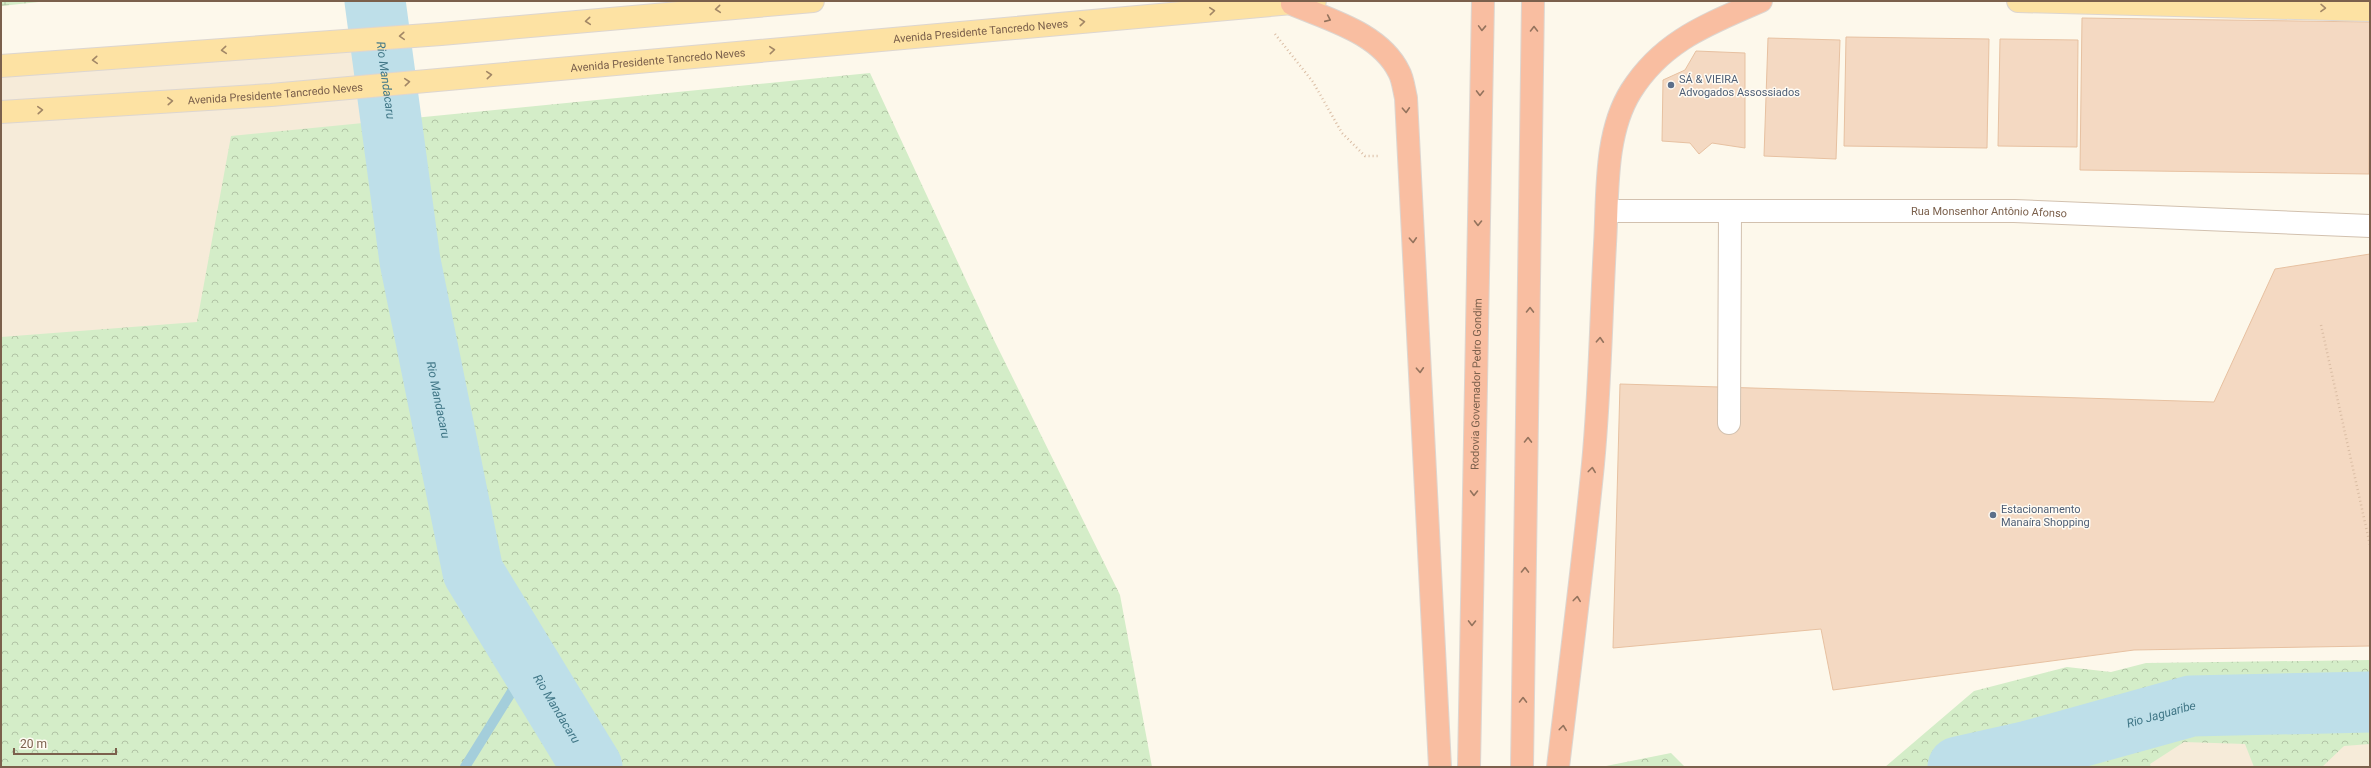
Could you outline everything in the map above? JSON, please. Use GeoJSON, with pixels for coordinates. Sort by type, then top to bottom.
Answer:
{"type":"FeatureCollection","features":[{"type":"Feature","properties":{"kind":"highway","name":"Rodovia Governador Pedro Gondim"},"geometry":{"type":"LineString","coordinates":[[1469,767],[1483,1]]}},
{"type":"Feature","properties":{"kind":"highway"},"geometry":{"type":"LineString","coordinates":[[1522,767],[1534,1]]}},
{"type":"Feature","properties":{"kind":"highway"},"geometry":{"type":"LineString","coordinates":[[1558,767],[1593,462],[1607,211],[1612,150],[1618,119],[1631,91],[1674,43],[1694,31],[1761,1]]}},
{"type":"Feature","properties":{"kind":"highway"},"geometry":{"type":"LineString","coordinates":[[1292,4],[1363,35],[1383,50],[1399,72],[1406,98],[1440,767]]}},
{"type":"Feature","properties":{"kind":"main road"},"geometry":{"type":"LineString","coordinates":[[1,66],[441,34],[812,1]]}},
{"type":"Feature","properties":{"kind":"main road","name":"Avenida Presidente Tancredo Neves"},"geometry":{"type":"LineString","coordinates":[[1,112],[271,95],[1315,1]]}},
{"type":"Feature","properties":{"kind":"main road"},"geometry":{"type":"LineString","coordinates":[[2018,1],[2370,10]]}},
{"type":"Feature","properties":{"kind":"street","name":"Rua Monsenhor Antônio Afonso"},"geometry":{"type":"LineString","coordinates":[[1607,211],[2014,211],[2370,226]]}},
{"type":"Feature","properties":{"kind":"street"},"geometry":{"type":"LineString","coordinates":[[1729,423],[1730,211]]}},
{"type":"Feature","properties":{"kind":"path"},"geometry":{"type":"LineString","coordinates":[[2321,325],[2370,545]]}},
{"type":"Feature","properties":{"kind":"shaded area"},"geometry":{"type":"Polygon","coordinates":[[[357,40],[477,322],[1,349],[1,62],[357,40]]]}},
{"type":"Feature","properties":{"kind":"shaded area"},"geometry":{"type":"Polygon","coordinates":[[[2370,726],[2370,767],[2068,767],[2171,736],[2370,726]]]}},
{"type":"Feature","properties":{"kind":"green space"},"geometry":{"type":"Polygon","coordinates":[[[1,1],[48,1],[1,6],[1,1]]]}},
{"type":"Feature","properties":{"kind":"green space"},"geometry":{"type":"Polygon","coordinates":[[[870,73],[992,336],[1120,595],[1152,767],[1,767],[1,337],[197,322],[231,136],[870,73]]]}},
{"type":"Feature","properties":{"kind":"green space"},"geometry":{"type":"Polygon","coordinates":[[[2370,660],[2370,744],[2344,746],[2322,767],[2254,767],[2245,744],[2184,742],[2150,764],[2151,767],[1885,767],[1974,691],[2067,667],[2111,672],[2146,663],[2370,660]]]}},
{"type":"Feature","properties":{"kind":"green space"},"geometry":{"type":"Polygon","coordinates":[[[1671,753],[1685,767],[1601,767],[1671,753]]]}},
{"type":"Feature","properties":{"kind":"building"},"geometry":{"type":"Polygon","coordinates":[[[2082,18],[2370,22],[2369,174],[2080,170],[2082,18]]]}},
{"type":"Feature","properties":{"kind":"building"},"geometry":{"type":"Polygon","coordinates":[[[1846,37],[1989,39],[1987,148],[1844,146],[1846,37]]]}},
{"type":"Feature","properties":{"kind":"building"},"geometry":{"type":"Polygon","coordinates":[[[1768,38],[1840,40],[1836,159],[1764,156],[1768,38]]]}},
{"type":"Feature","properties":{"kind":"building"},"geometry":{"type":"Polygon","coordinates":[[[2000,39],[2078,40],[2077,147],[1998,146],[2000,39]]]}},
{"type":"Feature","properties":{"kind":"building"},"geometry":{"type":"Polygon","coordinates":[[[1696,51],[1745,53],[1745,148],[1712,143],[1699,154],[1690,143],[1662,141],[1663,80],[1685,70],[1696,51]]]}},
{"type":"Feature","properties":{"kind":"building","name":"Estacionamento Manaíra Shopping"},"geometry":{"type":"Polygon","coordinates":[[[2370,254],[2370,646],[2134,650],[1833,690],[1821,629],[1613,648],[1620,384],[2214,402],[2275,269],[2370,254]]]}},
{"type":"Feature","properties":{"kind":"waterway","name":"Rio Mandacaru"},"geometry":{"type":"LineString","coordinates":[[375,1],[410,261],[473,572],[592,767]]}},
{"type":"Feature","properties":{"kind":"waterway"},"geometry":{"type":"LineString","coordinates":[[465,767],[529,664]]}},
{"type":"Feature","properties":{"kind":"waterway","name":"Rio Jaguaribe"},"geometry":{"type":"LineString","coordinates":[[1958,767],[2029,751],[2191,706],[2370,702]]}},
{"type":"Feature","properties":{"kind":"place","name":"SÁ & VIEIRA Advogados Assossiados"},"geometry":{"type":"Point","coordinates":[1671,85]}},
{"type":"Feature","properties":{"kind":"place","name":"Estacionamento Manaíra Shopping"},"geometry":{"type":"Point","coordinates":[1993,515]}}]}
